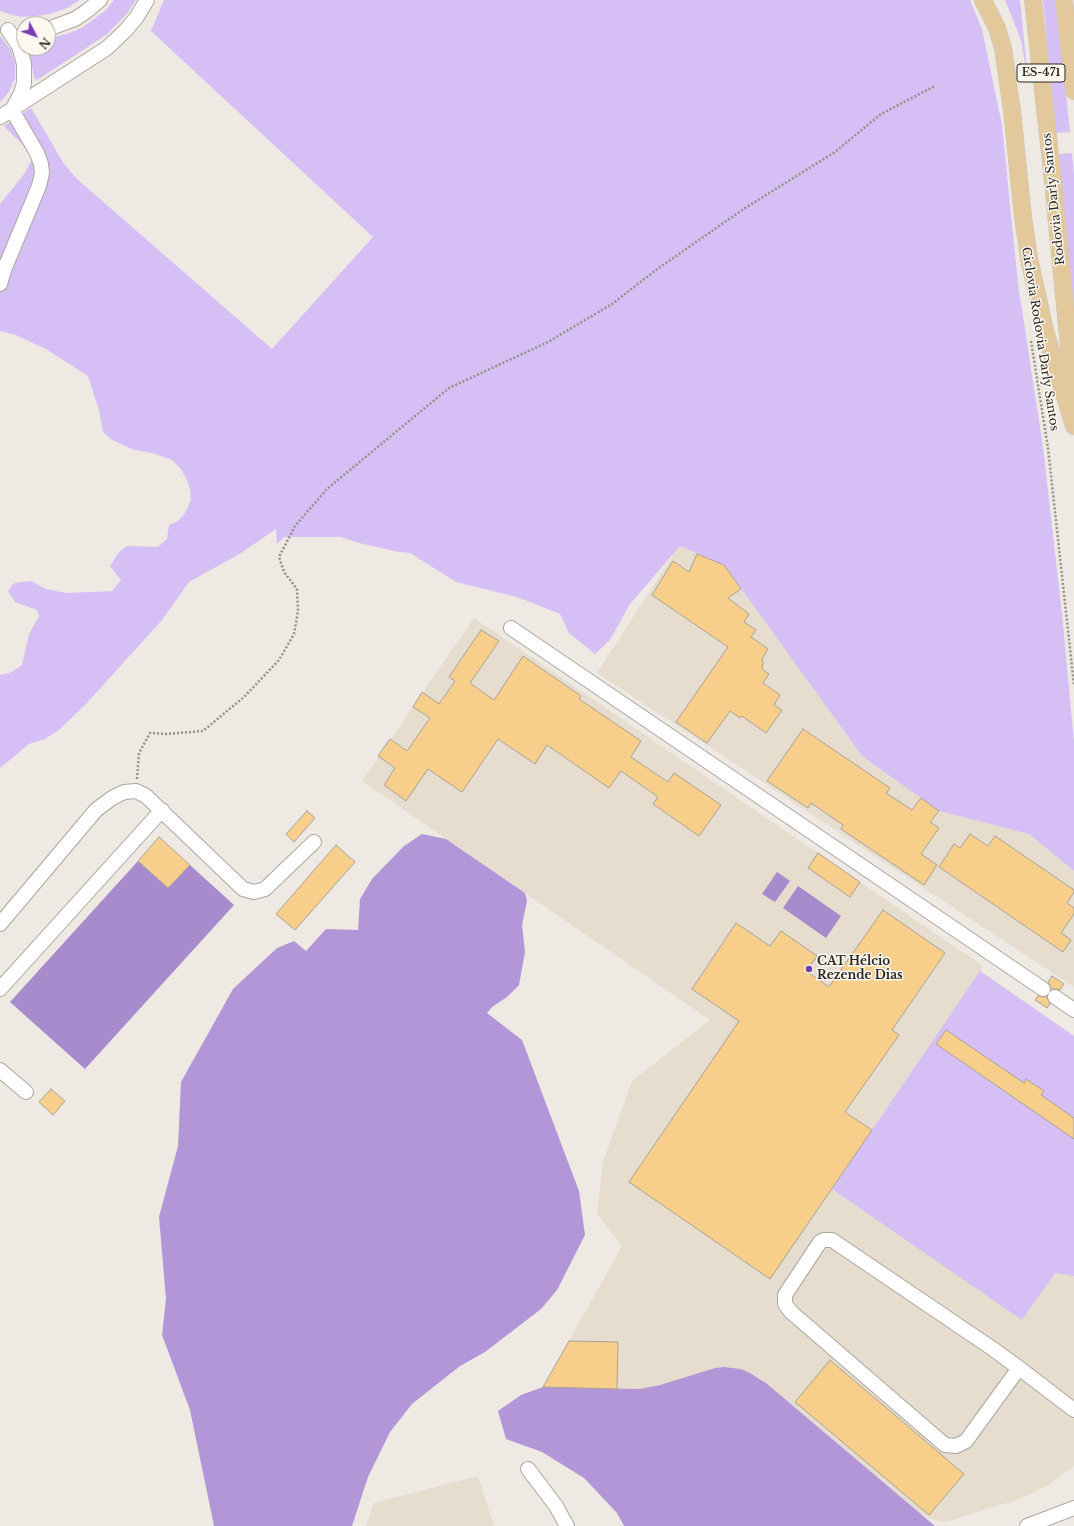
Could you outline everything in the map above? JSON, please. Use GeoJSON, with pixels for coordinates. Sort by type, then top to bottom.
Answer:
{"type":"FeatureCollection","features":[{"type":"Feature","properties":{"kind":"main road"},"geometry":{"type":"LineString","coordinates":[[983,0],[996,28],[1003,48],[1029,258],[1045,331],[1074,426]]}},
{"type":"Feature","properties":{"kind":"main road","name":"Rodovia Darly Santos"},"geometry":{"type":"LineString","coordinates":[[1034,0],[1074,398]]}},
{"type":"Feature","properties":{"kind":"main road","name":"ES-471"},"geometry":{"type":"LineString","coordinates":[[1064,0],[1074,91]]}},
{"type":"Feature","properties":{"kind":"street"},"geometry":{"type":"LineString","coordinates":[[56,26],[75,19],[88,11],[100,0]]}},
{"type":"Feature","properties":{"kind":"street"},"geometry":{"type":"LineString","coordinates":[[6,114],[107,48],[126,30],[136,18],[147,0]]}},
{"type":"Feature","properties":{"kind":"street"},"geometry":{"type":"LineString","coordinates":[[4,28],[17,42],[22,55],[25,74],[21,93],[6,114]]}},
{"type":"Feature","properties":{"kind":"street"},"geometry":{"type":"LineString","coordinates":[[4,28],[16,30]]}},
{"type":"Feature","properties":{"kind":"street"},"geometry":{"type":"LineString","coordinates":[[0,284],[4,270],[39,186],[42,173],[41,164],[37,153],[6,114]]}},
{"type":"Feature","properties":{"kind":"street"},"geometry":{"type":"LineString","coordinates":[[511,628],[1043,989]]}},
{"type":"Feature","properties":{"kind":"street"},"geometry":{"type":"LineString","coordinates":[[0,924],[96,810],[112,798],[124,792],[136,791],[146,796],[243,889],[254,892],[265,888],[314,842]]}},
{"type":"Feature","properties":{"kind":"street"},"geometry":{"type":"LineString","coordinates":[[0,989],[162,810]]}},
{"type":"Feature","properties":{"kind":"street"},"geometry":{"type":"LineString","coordinates":[[1055,997],[1074,1010]]}},
{"type":"Feature","properties":{"kind":"street"},"geometry":{"type":"LineString","coordinates":[[0,1070],[26,1092]]}},
{"type":"Feature","properties":{"kind":"street"},"geometry":{"type":"LineString","coordinates":[[1019,1368],[966,1441],[956,1446],[945,1445],[791,1312],[785,1304],[786,1295],[820,1242],[824,1240],[832,1240],[1019,1368],[1074,1410]]}},
{"type":"Feature","properties":{"kind":"street"},"geometry":{"type":"LineString","coordinates":[[528,1469],[556,1506],[568,1526]]}},
{"type":"Feature","properties":{"kind":"street"},"geometry":{"type":"LineString","coordinates":[[1027,1526],[1074,1508]]}},
{"type":"Feature","properties":{"kind":"path"},"geometry":{"type":"LineString","coordinates":[[136,791],[139,752],[150,733],[166,734],[203,731],[244,697],[279,660],[294,634],[298,611],[297,589],[284,572],[279,557],[295,526],[327,489],[450,388],[548,342],[612,304],[656,270],[742,210],[835,152],[881,114],[935,86]]}},
{"type":"Feature","properties":{"kind":"path","name":"Ciclovia Rodovia Darly Santos"},"geometry":{"type":"LineString","coordinates":[[1030,339],[1048,448],[1074,685]]}},
{"type":"Feature","properties":{"kind":"shaded area"},"geometry":{"type":"Polygon","coordinates":[[[0,0],[80,0],[67,8],[45,15],[18,16],[0,11],[0,0]]]}},
{"type":"Feature","properties":{"kind":"shaded area"},"geometry":{"type":"Polygon","coordinates":[[[114,0],[136,0],[126,15],[106,35],[37,80],[34,78],[30,56],[56,56],[56,37],[83,27],[105,11],[114,0]]]}},
{"type":"Feature","properties":{"kind":"shaded area"},"geometry":{"type":"Polygon","coordinates":[[[164,0],[970,0],[982,29],[1002,125],[1018,284],[1043,447],[1062,614],[1074,742],[1074,871],[1029,834],[939,811],[862,756],[724,565],[680,546],[630,604],[610,640],[595,654],[569,633],[560,614],[517,597],[456,582],[410,553],[359,543],[341,537],[284,537],[277,544],[276,529],[241,553],[189,582],[162,620],[86,704],[60,729],[45,739],[29,744],[0,768],[0,675],[10,673],[22,665],[29,634],[39,616],[37,610],[15,602],[8,591],[14,583],[31,581],[46,589],[66,593],[112,591],[121,580],[110,566],[119,552],[127,546],[158,547],[167,539],[169,525],[178,521],[185,513],[191,500],[187,480],[181,469],[172,460],[155,454],[132,449],[112,440],[103,432],[99,410],[88,376],[46,349],[16,335],[0,331],[0,204],[25,173],[31,161],[31,153],[4,126],[31,108],[64,164],[77,179],[272,349],[373,237],[151,31],[164,0]]]}},
{"type":"Feature","properties":{"kind":"shaded area"},"geometry":{"type":"Polygon","coordinates":[[[1005,0],[1020,0],[1028,80],[1021,40],[1005,0]]]}},
{"type":"Feature","properties":{"kind":"shaded area"},"geometry":{"type":"Polygon","coordinates":[[[1043,0],[1056,0],[1070,132],[1055,133],[1043,0]]]}},
{"type":"Feature","properties":{"kind":"shaded area"},"geometry":{"type":"Polygon","coordinates":[[[0,36],[11,50],[15,64],[15,78],[9,92],[0,102],[0,36]]]}},
{"type":"Feature","properties":{"kind":"shaded area"},"geometry":{"type":"Polygon","coordinates":[[[1072,153],[1074,175],[1074,307],[1058,154],[1072,153]]]}},
{"type":"Feature","properties":{"kind":"shaded area"},"geometry":{"type":"Polygon","coordinates":[[[679,546],[724,565],[862,756],[939,811],[1029,834],[1074,871],[1074,987],[597,673],[679,546]]]}},
{"type":"Feature","properties":{"kind":"shaded area"},"geometry":{"type":"Polygon","coordinates":[[[474,618],[983,966],[980,971],[1074,1036],[1074,1466],[1050,1484],[1020,1499],[946,1522],[939,1521],[924,1516],[917,1511],[766,1383],[758,1377],[741,1369],[724,1367],[715,1368],[660,1385],[640,1389],[543,1387],[622,1246],[597,1214],[603,1162],[632,1081],[710,1020],[362,781],[474,618]]]}},
{"type":"Feature","properties":{"kind":"shaded area"},"geometry":{"type":"Polygon","coordinates":[[[422,834],[446,839],[525,893],[527,901],[522,925],[525,952],[519,985],[507,997],[492,1007],[487,1013],[522,1040],[579,1191],[585,1235],[557,1290],[541,1309],[485,1352],[460,1366],[412,1404],[390,1432],[368,1477],[352,1526],[214,1526],[190,1410],[162,1335],[166,1299],[159,1217],[178,1146],[181,1082],[233,989],[277,948],[294,941],[306,951],[326,929],[358,930],[360,899],[372,879],[404,846],[422,834]]]}},
{"type":"Feature","properties":{"kind":"shaded area"},"geometry":{"type":"Polygon","coordinates":[[[138,861],[168,888],[190,865],[234,905],[85,1069],[10,1002],[138,861]]]}},
{"type":"Feature","properties":{"kind":"shaded area"},"geometry":{"type":"Polygon","coordinates":[[[777,872],[790,881],[775,902],[762,894],[777,872]]]}},
{"type":"Feature","properties":{"kind":"shaded area"},"geometry":{"type":"Polygon","coordinates":[[[798,886],[841,916],[826,938],[783,908],[798,886]]]}},
{"type":"Feature","properties":{"kind":"shaded area"},"geometry":{"type":"Polygon","coordinates":[[[980,971],[1074,1036],[1074,1276],[1055,1273],[1022,1320],[832,1189],[980,971]]]}},
{"type":"Feature","properties":{"kind":"shaded area"},"geometry":{"type":"Polygon","coordinates":[[[724,1367],[741,1369],[766,1383],[935,1526],[624,1526],[617,1513],[584,1478],[542,1452],[506,1439],[498,1411],[521,1395],[543,1387],[640,1389],[660,1385],[715,1368],[724,1367]]]}},
{"type":"Feature","properties":{"kind":"shaded area"},"geometry":{"type":"Polygon","coordinates":[[[478,1476],[494,1526],[366,1526],[374,1503],[478,1476]]]}},
{"type":"Feature","properties":{"kind":"building"},"geometry":{"type":"Polygon","coordinates":[[[697,554],[724,565],[741,589],[728,598],[749,614],[744,622],[756,630],[751,637],[768,649],[762,659],[762,669],[769,674],[763,683],[780,695],[774,705],[782,710],[766,733],[742,716],[740,718],[730,711],[707,743],[676,722],[728,647],[652,595],[673,561],[689,572],[697,554]]]}},
{"type":"Feature","properties":{"kind":"building"},"geometry":{"type":"Polygon","coordinates":[[[481,630],[499,641],[470,683],[494,700],[523,656],[581,696],[579,699],[641,741],[631,757],[668,782],[674,773],[721,805],[699,836],[653,804],[658,797],[621,771],[609,788],[547,745],[535,764],[498,739],[462,792],[428,769],[406,801],[384,785],[395,768],[378,756],[390,739],[407,751],[430,718],[413,707],[422,692],[439,704],[455,681],[449,677],[481,630]]]}},
{"type":"Feature","properties":{"kind":"building"},"geometry":{"type":"Polygon","coordinates":[[[803,729],[890,788],[886,793],[912,810],[921,798],[939,811],[930,822],[939,828],[921,854],[937,865],[924,885],[841,829],[843,825],[811,803],[808,808],[767,781],[803,729]]]}},
{"type":"Feature","properties":{"kind":"building"},"geometry":{"type":"Polygon","coordinates":[[[307,811],[315,818],[294,842],[286,834],[307,811]]]}},
{"type":"Feature","properties":{"kind":"building"},"geometry":{"type":"Polygon","coordinates":[[[970,834],[988,846],[995,836],[1074,890],[1067,903],[1074,908],[1074,914],[1061,933],[1071,940],[1063,952],[939,867],[954,844],[960,848],[970,834]]]}},
{"type":"Feature","properties":{"kind":"building"},"geometry":{"type":"Polygon","coordinates":[[[159,837],[190,865],[168,888],[138,861],[159,837]]]}},
{"type":"Feature","properties":{"kind":"building"},"geometry":{"type":"Polygon","coordinates":[[[336,845],[355,862],[295,930],[276,914],[336,845]]]}},
{"type":"Feature","properties":{"kind":"building"},"geometry":{"type":"Polygon","coordinates":[[[818,853],[860,882],[850,897],[808,868],[818,853]]]}},
{"type":"Feature","properties":{"kind":"building"},"geometry":{"type":"Polygon","coordinates":[[[883,910],[945,953],[892,1030],[899,1035],[845,1112],[872,1130],[770,1279],[629,1182],[739,1021],[692,989],[736,923],[770,946],[781,931],[817,956],[806,971],[829,987],[883,910]]]}},
{"type":"Feature","properties":{"kind":"building"},"geometry":{"type":"Polygon","coordinates":[[[1052,976],[1064,984],[1060,990],[1051,989],[1048,982],[1052,976]]]}},
{"type":"Feature","properties":{"kind":"building"},"geometry":{"type":"Polygon","coordinates":[[[1038,996],[1047,997],[1050,1004],[1047,1008],[1035,1000],[1038,996]]]}},
{"type":"Feature","properties":{"kind":"building"},"geometry":{"type":"Polygon","coordinates":[[[946,1030],[1024,1083],[1026,1079],[1044,1091],[1041,1095],[1074,1118],[1074,1139],[936,1044],[946,1030]]]}},
{"type":"Feature","properties":{"kind":"building"},"geometry":{"type":"Polygon","coordinates":[[[51,1089],[65,1101],[53,1115],[39,1102],[51,1089]]]}},
{"type":"Feature","properties":{"kind":"building"},"geometry":{"type":"Polygon","coordinates":[[[569,1341],[618,1342],[617,1389],[543,1387],[569,1341]]]}},
{"type":"Feature","properties":{"kind":"building"},"geometry":{"type":"Polygon","coordinates":[[[830,1360],[964,1474],[929,1515],[795,1402],[830,1360]]]}},
{"type":"Feature","properties":{"kind":"place","name":"CAT Hélcio Rezende Dias"},"geometry":{"type":"Point","coordinates":[809,969]}}]}
